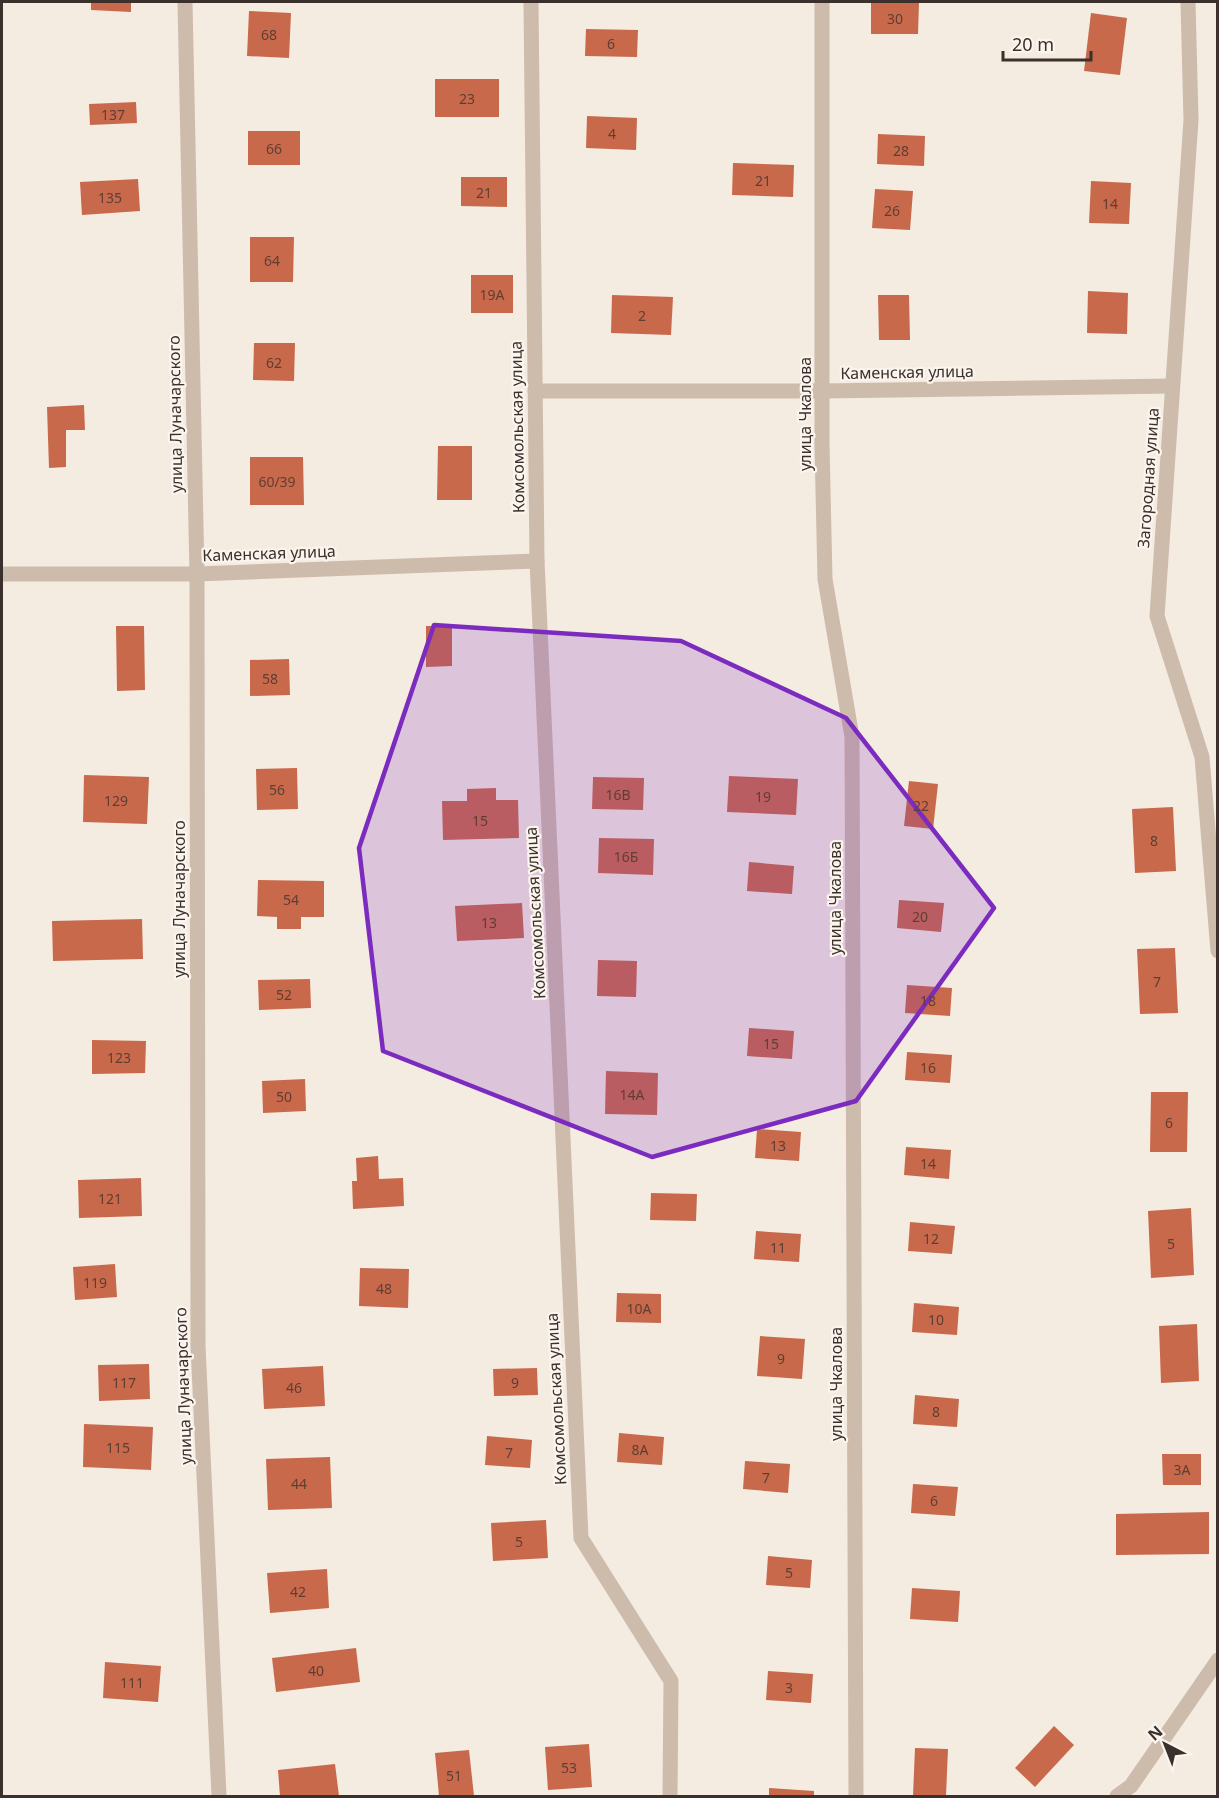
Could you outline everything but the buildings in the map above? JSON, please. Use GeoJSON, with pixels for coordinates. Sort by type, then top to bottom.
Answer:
{"type":"FeatureCollection","features":[{"type":"Feature","properties":{"kind":"street","name":"улица Луначарского"},"geometry":{"type":"LineString","coordinates":[[185,2],[197,574],[198,1346],[219,1797]]}},
{"type":"Feature","properties":{"kind":"street","name":"Комсомольская улица"},"geometry":{"type":"LineString","coordinates":[[531,2],[537,561],[581,1538],[671,1681],[670,1797]]}},
{"type":"Feature","properties":{"kind":"street","name":"улица Чкалова"},"geometry":{"type":"LineString","coordinates":[[822,2],[822,445],[825,579],[852,737],[856,1797]]}},
{"type":"Feature","properties":{"kind":"street","name":"Загородная улица"},"geometry":{"type":"LineString","coordinates":[[1188,2],[1191,120],[1157,616],[1202,758],[1218,951]]}},
{"type":"Feature","properties":{"kind":"street","name":"Каменская улица"},"geometry":{"type":"LineString","coordinates":[[535,391],[823,391],[1172,386]]}},
{"type":"Feature","properties":{"kind":"street","name":"Каменская улица"},"geometry":{"type":"LineString","coordinates":[[2,574],[197,574],[537,561]]}},
{"type":"Feature","properties":{"kind":"street"},"geometry":{"type":"LineString","coordinates":[[1117,1797],[1131,1786],[1218,1660]]}},
{"type":"Feature","properties":{"kind":"highlighted area"},"geometry":{"type":"Polygon","coordinates":[[[434,625],[681,641],[846,718],[994,908],[856,1101],[652,1157],[383,1051],[359,848],[434,625]]]}}]}
